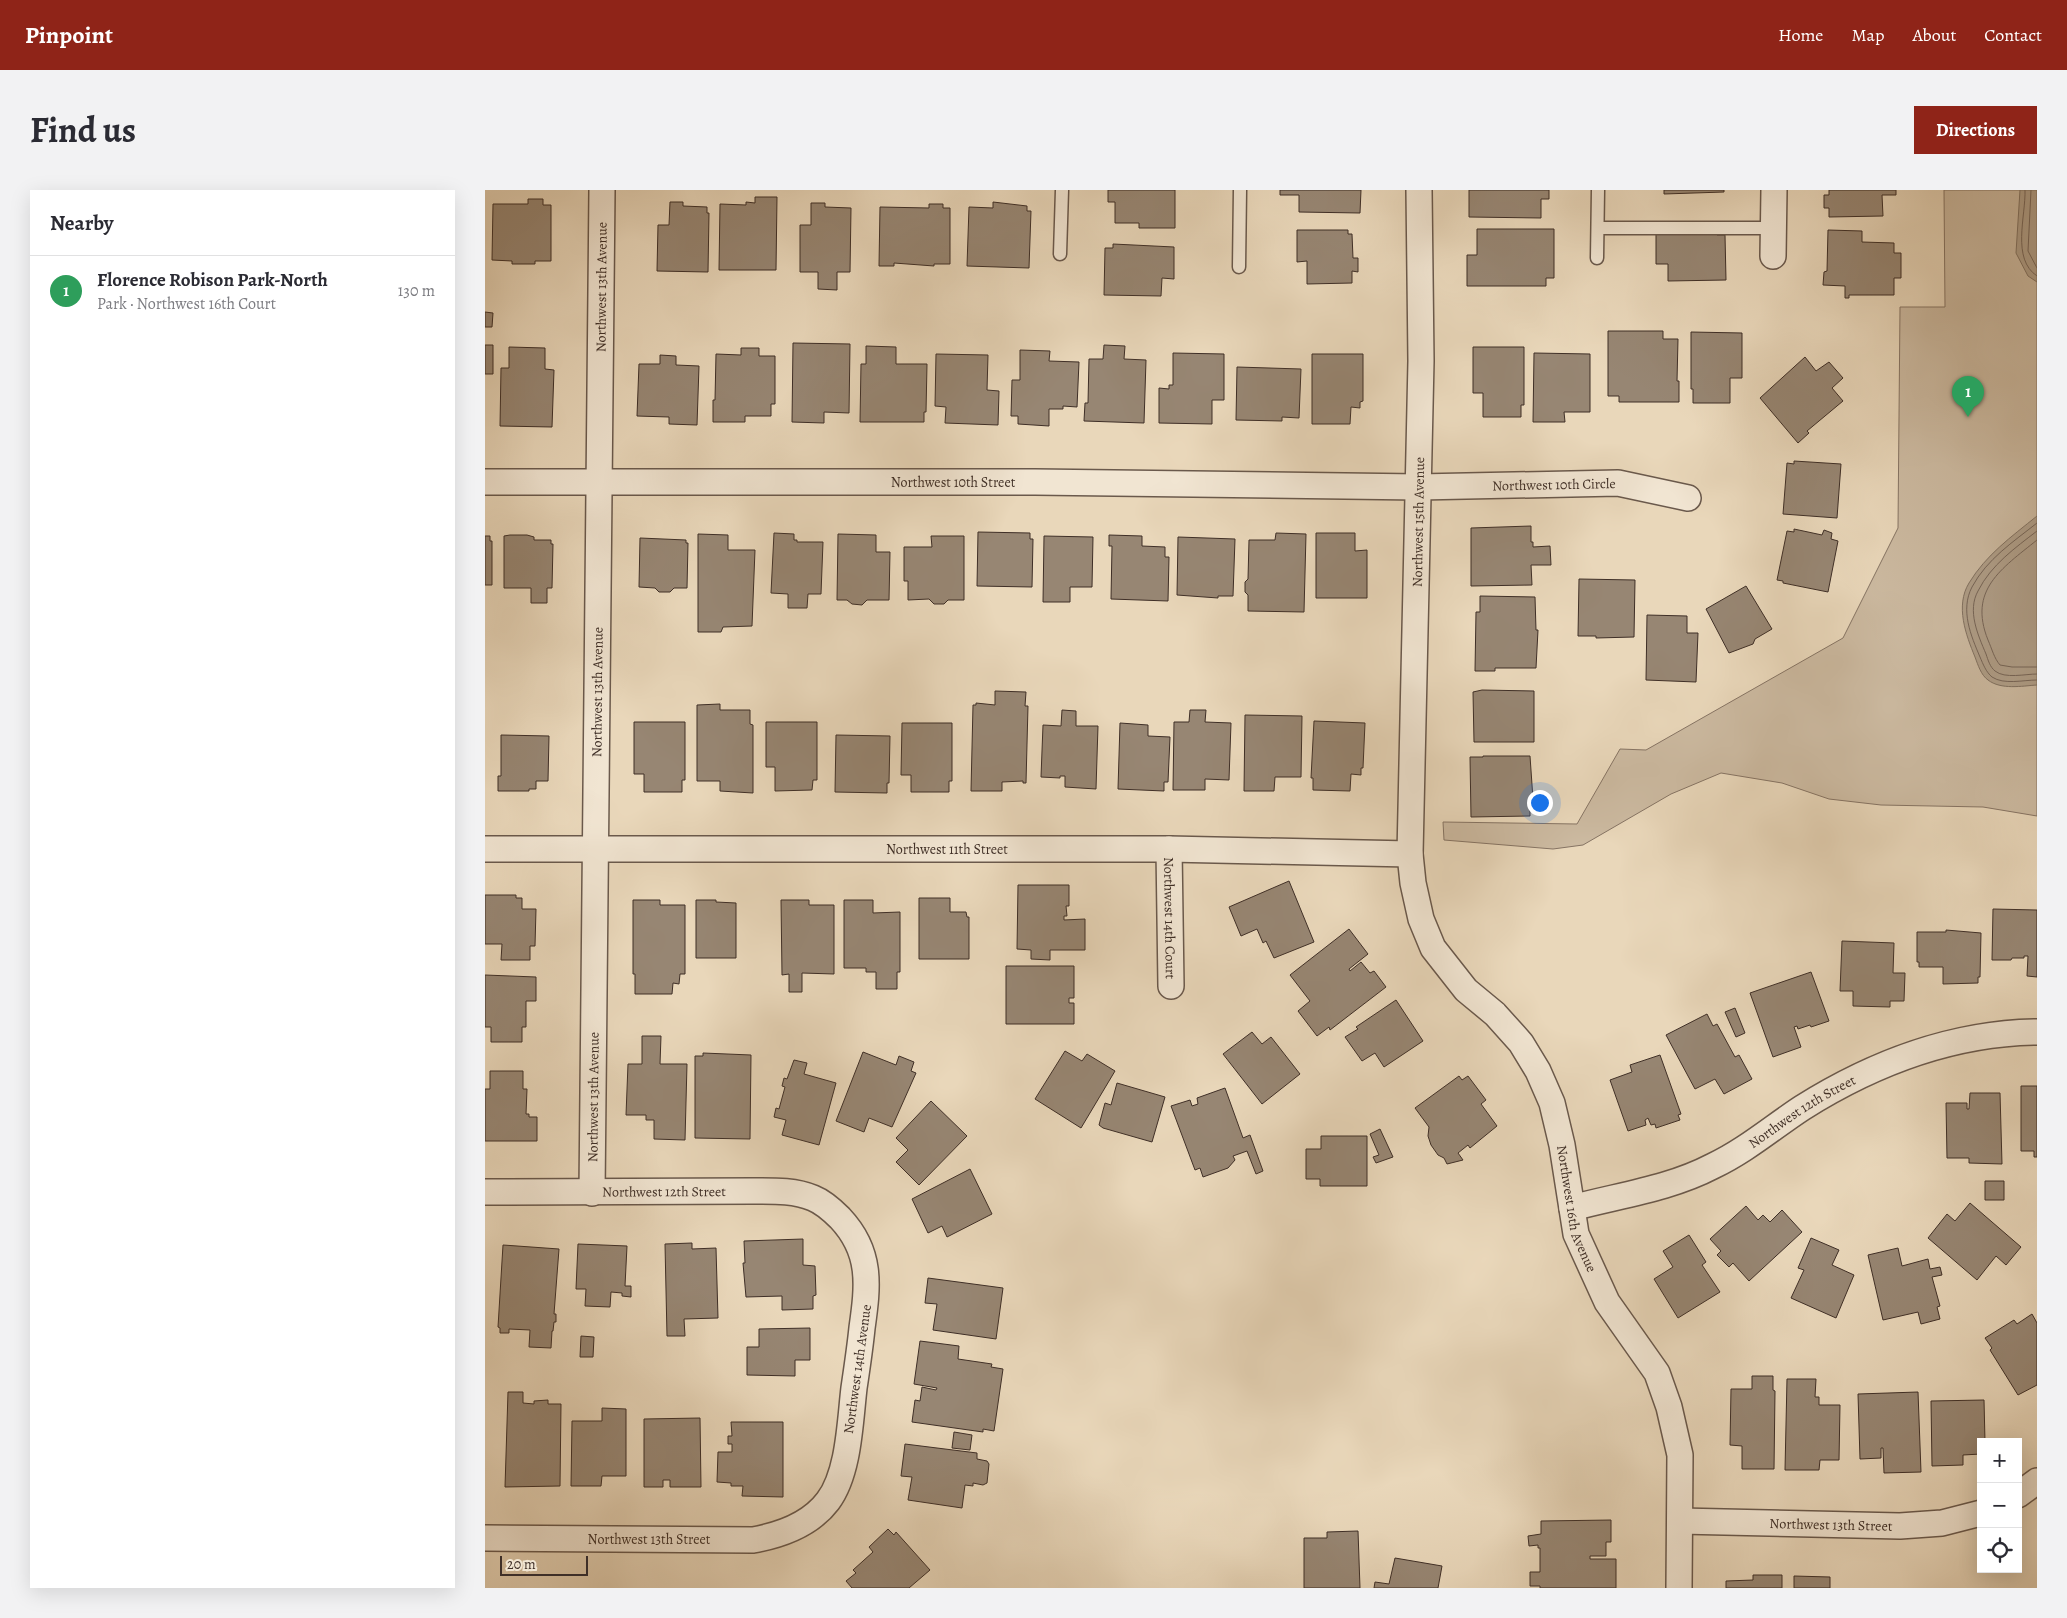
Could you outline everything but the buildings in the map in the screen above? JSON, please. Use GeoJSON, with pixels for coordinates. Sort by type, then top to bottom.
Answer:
{"type":"FeatureCollection","features":[{"type":"Feature","properties":{"kind":"street","name":"Northwest 13th Avenue"},"geometry":{"type":"LineString","coordinates":[[592,1193],[602,190]]}},
{"type":"Feature","properties":{"kind":"street","name":"Northwest 15th Avenue"},"geometry":{"type":"LineString","coordinates":[[1410,854],[1421,361],[1419,190]]}},
{"type":"Feature","properties":{"kind":"street"},"geometry":{"type":"LineString","coordinates":[[1773,256],[1774,190]]}},
{"type":"Feature","properties":{"kind":"street","name":"Northwest 10th Street"},"geometry":{"type":"LineString","coordinates":[[485,482],[1035,482],[1419,487]]}},
{"type":"Feature","properties":{"kind":"street","name":"Northwest 10th Circle"},"geometry":{"type":"LineString","coordinates":[[1419,487],[1618,483],[1688,498]]}},
{"type":"Feature","properties":{"kind":"street","name":"Northwest 11th Street"},"geometry":{"type":"LineString","coordinates":[[485,849],[1169,849],[1410,854]]}},
{"type":"Feature","properties":{"kind":"street","name":"Northwest 14th Court"},"geometry":{"type":"LineString","coordinates":[[1169,849],[1171,986]]}},
{"type":"Feature","properties":{"kind":"street","name":"Northwest 16th Avenue"},"geometry":{"type":"LineString","coordinates":[[1410,854],[1413,883],[1421,920],[1433,948],[1466,990],[1495,1014],[1521,1043],[1538,1071],[1552,1103],[1562,1145],[1576,1234],[1607,1302],[1657,1373],[1680,1455],[1679,1588]]}},
{"type":"Feature","properties":{"kind":"street","name":"Northwest 12th Street"},"geometry":{"type":"LineString","coordinates":[[1572,1208],[1659,1188],[1688,1179],[1723,1161],[1828,1093],[1903,1058],[1939,1046],[1972,1038],[2037,1032]]}},
{"type":"Feature","properties":{"kind":"street","name":"Northwest 12th Street"},"geometry":{"type":"LineString","coordinates":[[485,1192],[779,1192],[812,1197],[825,1204],[836,1214]]}},
{"type":"Feature","properties":{"kind":"street","name":"Northwest 14th Avenue"},"geometry":{"type":"LineString","coordinates":[[808,1520],[829,1500],[844,1465],[867,1296],[868,1281],[861,1250],[855,1237],[836,1214]]}},
{"type":"Feature","properties":{"kind":"street"},"geometry":{"type":"LineString","coordinates":[[2022,1492],[2037,1481]]}},
{"type":"Feature","properties":{"kind":"street","name":"Northwest 13th Street"},"geometry":{"type":"LineString","coordinates":[[1681,1521],[1900,1526],[1942,1523],[1977,1514]]}},
{"type":"Feature","properties":{"kind":"street","name":"Northwest 13th Street"},"geometry":{"type":"LineString","coordinates":[[485,1538],[753,1540],[785,1532],[808,1520]]}},
{"type":"Feature","properties":{"kind":"lane"},"geometry":{"type":"LineString","coordinates":[[1060,254],[1061,190]]}},
{"type":"Feature","properties":{"kind":"lane"},"geometry":{"type":"LineString","coordinates":[[1239,267],[1240,190]]}},
{"type":"Feature","properties":{"kind":"lane"},"geometry":{"type":"LineString","coordinates":[[1597,258],[1598,190]]}},
{"type":"Feature","properties":{"kind":"lane"},"geometry":{"type":"LineString","coordinates":[[1598,228],[1774,228]]}},
{"type":"Feature","properties":{"kind":"shaded area"},"geometry":{"type":"Polygon","coordinates":[[[1944,190],[2037,190],[2037,816],[1983,807],[1881,805],[1829,799],[1782,783],[1721,773],[1671,794],[1583,845],[1553,849],[1444,840],[1443,822],[1577,824],[1620,749],[1646,750],[1843,638],[1898,528],[1900,307],[1945,307],[1944,190]]]}},
{"type":"Feature","properties":{"kind":"water"},"geometry":{"type":"Polygon","coordinates":[[[2020,190],[2037,190],[2037,282],[2028,276],[2016,253],[2020,190]]]}},
{"type":"Feature","properties":{"kind":"water"},"geometry":{"type":"Polygon","coordinates":[[[2037,516],[2037,685],[2012,687],[1999,685],[1993,683],[1982,673],[1968,639],[1962,611],[1965,592],[1969,583],[1983,564],[2037,516]]]}},
{"type":"Feature","properties":{"kind":"place","name":"Florence Robison Park-North"},"geometry":{"type":"Point","coordinates":[1968,417]}}]}
